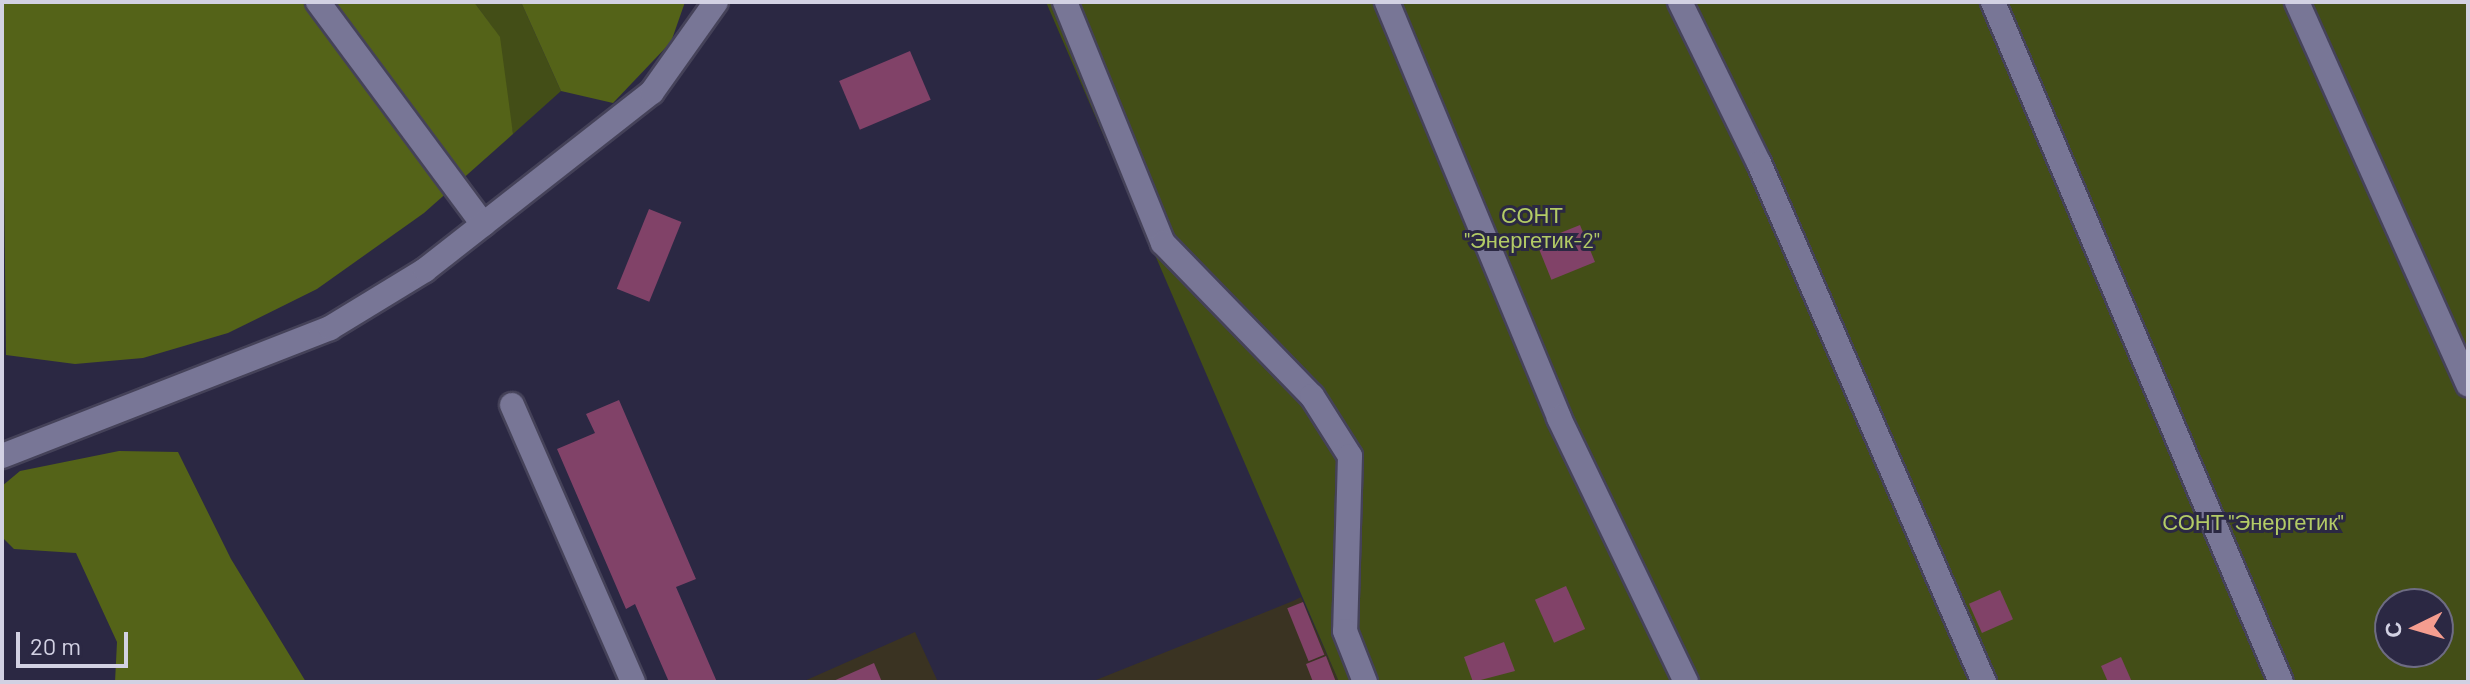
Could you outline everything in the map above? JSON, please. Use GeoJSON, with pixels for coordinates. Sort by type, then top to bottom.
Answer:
{"type":"FeatureCollection","features":[{"type":"Feature","properties":{"kind":"street"},"geometry":{"type":"LineString","coordinates":[[318,2],[483,224]]}},
{"type":"Feature","properties":{"kind":"street"},"geometry":{"type":"LineString","coordinates":[[2,456],[330,328],[483,224],[652,92],[716,2]]}},
{"type":"Feature","properties":{"kind":"street"},"geometry":{"type":"LineString","coordinates":[[1065,2],[1163,243],[1312,396],[1350,456],[1345,631],[1365,682]]}},
{"type":"Feature","properties":{"kind":"street"},"geometry":{"type":"LineString","coordinates":[[1387,2],[1559,418],[1686,682]]}},
{"type":"Feature","properties":{"kind":"street"},"geometry":{"type":"LineString","coordinates":[[1680,2],[1759,163],[1984,682]]}},
{"type":"Feature","properties":{"kind":"street"},"geometry":{"type":"LineString","coordinates":[[1993,2],[2281,682]]}},
{"type":"Feature","properties":{"kind":"street"},"geometry":{"type":"LineString","coordinates":[[2297,2],[2468,385]]}},
{"type":"Feature","properties":{"kind":"street"},"geometry":{"type":"LineString","coordinates":[[512,405],[633,682]]}},
{"type":"Feature","properties":{"kind":"shaded area"},"geometry":{"type":"Polygon","coordinates":[[[1301,597],[1339,682],[1091,682],[1293,601],[1301,597]]]}},
{"type":"Feature","properties":{"kind":"shaded area"},"geometry":{"type":"Polygon","coordinates":[[[915,632],[938,682],[802,682],[915,632]]]}},
{"type":"Feature","properties":{"kind":"green space"},"geometry":{"type":"Polygon","coordinates":[[[2,2],[474,2],[500,37],[513,134],[424,213],[317,289],[228,333],[143,358],[75,364],[6,355],[2,2]]]}},
{"type":"Feature","properties":{"kind":"green space"},"geometry":{"type":"Polygon","coordinates":[[[474,2],[521,2],[561,91],[513,134],[493,28],[474,2]]]}},
{"type":"Feature","properties":{"kind":"green space"},"geometry":{"type":"Polygon","coordinates":[[[521,2],[685,2],[671,42],[613,103],[561,91],[521,2]]]}},
{"type":"Feature","properties":{"kind":"green space"},"geometry":{"type":"Polygon","coordinates":[[[1046,2],[2468,2],[2468,682],[1339,682],[1046,2]]]}},
{"type":"Feature","properties":{"kind":"green space"},"geometry":{"type":"Polygon","coordinates":[[[119,451],[178,452],[231,559],[306,682],[115,682],[117,642],[76,553],[14,549],[2,537],[2,486],[20,471],[119,451]]]}},
{"type":"Feature","properties":{"kind":"building"},"geometry":{"type":"Polygon","coordinates":[[[910,51],[931,100],[860,130],[839,81],[910,51]]]}},
{"type":"Feature","properties":{"kind":"building"},"geometry":{"type":"Polygon","coordinates":[[[649,209],[681,222],[649,302],[617,289],[649,209]]]}},
{"type":"Feature","properties":{"kind":"building"},"geometry":{"type":"Polygon","coordinates":[[[1580,225],[1595,262],[1551,280],[1536,243],[1580,225]]]}},
{"type":"Feature","properties":{"kind":"building"},"geometry":{"type":"Polygon","coordinates":[[[619,400],[696,579],[676,587],[717,682],[669,682],[635,604],[626,609],[557,449],[595,433],[586,414],[619,400]]]}},
{"type":"Feature","properties":{"kind":"building"},"geometry":{"type":"Polygon","coordinates":[[[1566,586],[1585,629],[1554,643],[1535,600],[1566,586]]]}},
{"type":"Feature","properties":{"kind":"building"},"geometry":{"type":"Polygon","coordinates":[[[2000,590],[2013,619],[1982,633],[1969,604],[2000,590]]]}},
{"type":"Feature","properties":{"kind":"building"},"geometry":{"type":"Polygon","coordinates":[[[1303,602],[1324,655],[1309,661],[1287,608],[1303,602]]]}},
{"type":"Feature","properties":{"kind":"building"},"geometry":{"type":"Polygon","coordinates":[[[1504,642],[1515,671],[1473,682],[1464,657],[1504,642]]]}},
{"type":"Feature","properties":{"kind":"building"},"geometry":{"type":"Polygon","coordinates":[[[1326,656],[1336,682],[1313,682],[1306,664],[1326,656]]]}},
{"type":"Feature","properties":{"kind":"building"},"geometry":{"type":"Polygon","coordinates":[[[2121,657],[2132,682],[2108,682],[2101,666],[2121,657]]]}},
{"type":"Feature","properties":{"kind":"building"},"geometry":{"type":"Polygon","coordinates":[[[874,663],[882,682],[831,682],[874,663]]]}},
{"type":"Feature","properties":{"kind":"park label","name":"СОНТ \"Энергетик-2\""},"geometry":{"type":"Point","coordinates":[1532,226]}},
{"type":"Feature","properties":{"kind":"park label","name":"СОНТ \"Энергетик\""},"geometry":{"type":"Point","coordinates":[2253,522]}}]}
